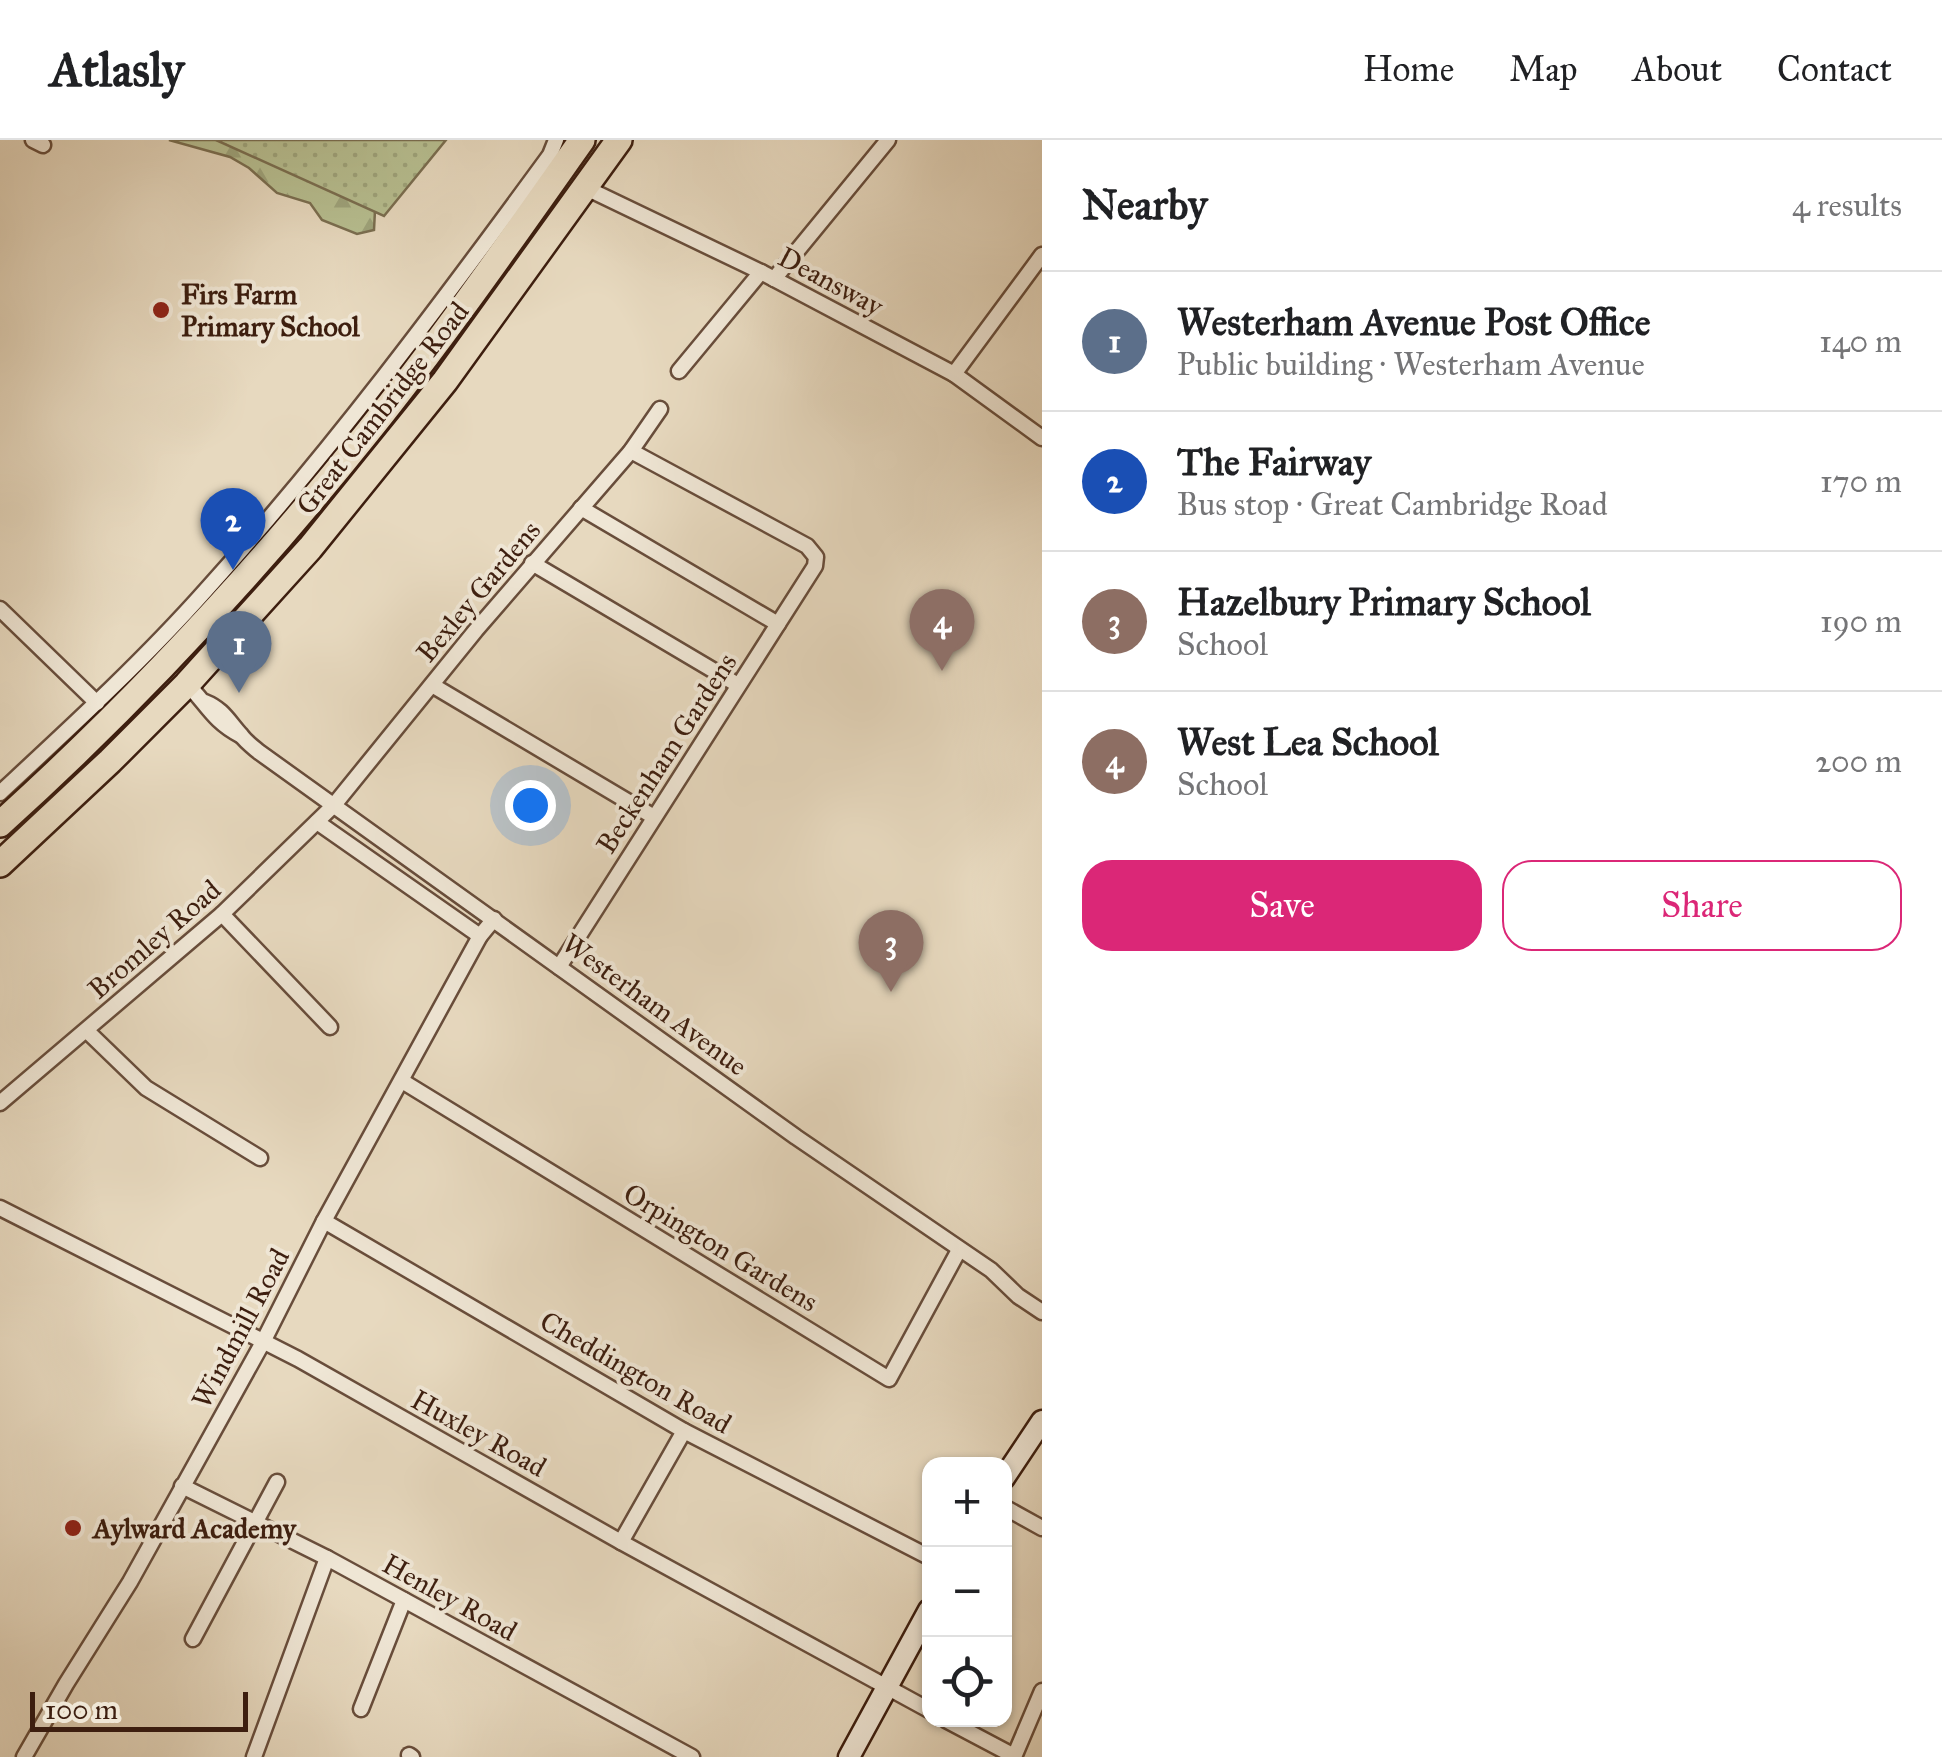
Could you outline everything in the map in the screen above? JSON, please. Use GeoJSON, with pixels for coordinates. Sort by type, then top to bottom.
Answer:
{"type":"FeatureCollection","features":[{"type":"Feature","properties":{"kind":"highway","name":"Great Cambridge Road"},"geometry":{"type":"LineString","coordinates":[[0,824],[90,740],[288,530],[368,431],[466,286],[582,140]]}},
{"type":"Feature","properties":{"kind":"highway","name":"Great Cambridge Road"},"geometry":{"type":"LineString","coordinates":[[0,864],[97,774],[196,693],[392,450],[619,140]]}},
{"type":"Feature","properties":{"kind":"street"},"geometry":{"type":"LineString","coordinates":[[0,792],[96,703],[205,592],[266,522],[466,286],[556,140]]}},
{"type":"Feature","properties":{"kind":"street"},"geometry":{"type":"LineString","coordinates":[[678,371],[888,140]]}},
{"type":"Feature","properties":{"kind":"street","name":"Deansway"},"geometry":{"type":"LineString","coordinates":[[586,188],[768,276],[954,374],[1042,438]]}},
{"type":"Feature","properties":{"kind":"street"},"geometry":{"type":"LineString","coordinates":[[954,374],[1042,255]]}},
{"type":"Feature","properties":{"kind":"street","name":"Bexley Gardens"},"geometry":{"type":"LineString","coordinates":[[334,806],[532,562],[631,451],[660,408]]}},
{"type":"Feature","properties":{"kind":"street","name":"Beckenham Gardens"},"geometry":{"type":"LineString","coordinates":[[559,966],[815,566],[816,556],[807,546],[631,451]]}},
{"type":"Feature","properties":{"kind":"street"},"geometry":{"type":"LineString","coordinates":[[581,508],[778,624]]}},
{"type":"Feature","properties":{"kind":"street"},"geometry":{"type":"LineString","coordinates":[[532,562],[738,685]]}},
{"type":"Feature","properties":{"kind":"street"},"geometry":{"type":"LineString","coordinates":[[0,609],[96,703]]}},
{"type":"Feature","properties":{"kind":"street"},"geometry":{"type":"LineString","coordinates":[[432,685],[654,818]]}},
{"type":"Feature","properties":{"kind":"street","name":"Westerham Avenue"},"geometry":{"type":"LineString","coordinates":[[196,693],[223,726],[812,1148],[991,1270],[1042,1312]]}},
{"type":"Feature","properties":{"kind":"street","name":"Bromley Road"},"geometry":{"type":"LineString","coordinates":[[0,1103],[222,914],[334,806]]}},
{"type":"Feature","properties":{"kind":"street"},"geometry":{"type":"LineString","coordinates":[[317,822],[480,936]]}},
{"type":"Feature","properties":{"kind":"street"},"geometry":{"type":"LineString","coordinates":[[401,881],[416,862]]}},
{"type":"Feature","properties":{"kind":"street"},"geometry":{"type":"LineString","coordinates":[[222,914],[330,1027]]}},
{"type":"Feature","properties":{"kind":"street","name":"Windmill Road"},"geometry":{"type":"LineString","coordinates":[[24,1757],[130,1582],[480,936],[494,919]]}},
{"type":"Feature","properties":{"kind":"street"},"geometry":{"type":"LineString","coordinates":[[87,1031],[146,1088],[260,1158]]}},
{"type":"Feature","properties":{"kind":"street","name":"Orpington Gardens"},"geometry":{"type":"LineString","coordinates":[[402,1081],[889,1379],[960,1250]]}},
{"type":"Feature","properties":{"kind":"street","name":"Huxley Road"},"geometry":{"type":"LineString","coordinates":[[0,1208],[298,1359],[621,1542],[922,1706]]}},
{"type":"Feature","properties":{"kind":"street","name":"Cheddington Road"},"geometry":{"type":"LineString","coordinates":[[324,1221],[684,1431],[922,1553]]}},
{"type":"Feature","properties":{"kind":"street"},"geometry":{"type":"LineString","coordinates":[[1012,1466],[1042,1422]]}},
{"type":"Feature","properties":{"kind":"street"},"geometry":{"type":"LineString","coordinates":[[621,1542],[684,1431]]}},
{"type":"Feature","properties":{"kind":"street"},"geometry":{"type":"LineString","coordinates":[[193,1639],[277,1482]]}},
{"type":"Feature","properties":{"kind":"street","name":"Henley Road"},"geometry":{"type":"LineString","coordinates":[[182,1486],[327,1558],[692,1757]]}},
{"type":"Feature","properties":{"kind":"street"},"geometry":{"type":"LineString","coordinates":[[1012,1511],[1042,1528]]}},
{"type":"Feature","properties":{"kind":"street"},"geometry":{"type":"LineString","coordinates":[[254,1757],[327,1558]]}},
{"type":"Feature","properties":{"kind":"street"},"geometry":{"type":"LineString","coordinates":[[361,1709],[404,1600]]}},
{"type":"Feature","properties":{"kind":"street"},"geometry":{"type":"LineString","coordinates":[[850,1757],[922,1625]]}},
{"type":"Feature","properties":{"kind":"street"},"geometry":{"type":"LineString","coordinates":[[959,1727],[1014,1756],[1042,1691]]}},
{"type":"Feature","properties":{"kind":"green space"},"geometry":{"type":"Polygon","coordinates":[[[169,140],[232,140],[375,210],[374,230],[357,234],[322,220],[310,203],[277,193],[230,157],[169,140]]]}},
{"type":"Feature","properties":{"kind":"green space"},"geometry":{"type":"Polygon","coordinates":[[[216,140],[446,140],[384,216],[216,140]]]}},
{"type":"Feature","properties":{"kind":"place","name":"Firs Farm Primary School"},"geometry":{"type":"Point","coordinates":[161,310]}},
{"type":"Feature","properties":{"kind":"place","name":"The Fairway"},"geometry":{"type":"Point","coordinates":[233,570]}},
{"type":"Feature","properties":{"kind":"place","name":"West Lea School"},"geometry":{"type":"Point","coordinates":[942,671]}},
{"type":"Feature","properties":{"kind":"place","name":"Westerham Avenue Post Office"},"geometry":{"type":"Point","coordinates":[239,693]}},
{"type":"Feature","properties":{"kind":"place","name":"Hazelbury Primary School"},"geometry":{"type":"Point","coordinates":[891,992]}},
{"type":"Feature","properties":{"kind":"place","name":"Aylward Academy"},"geometry":{"type":"Point","coordinates":[73,1528]}}]}
